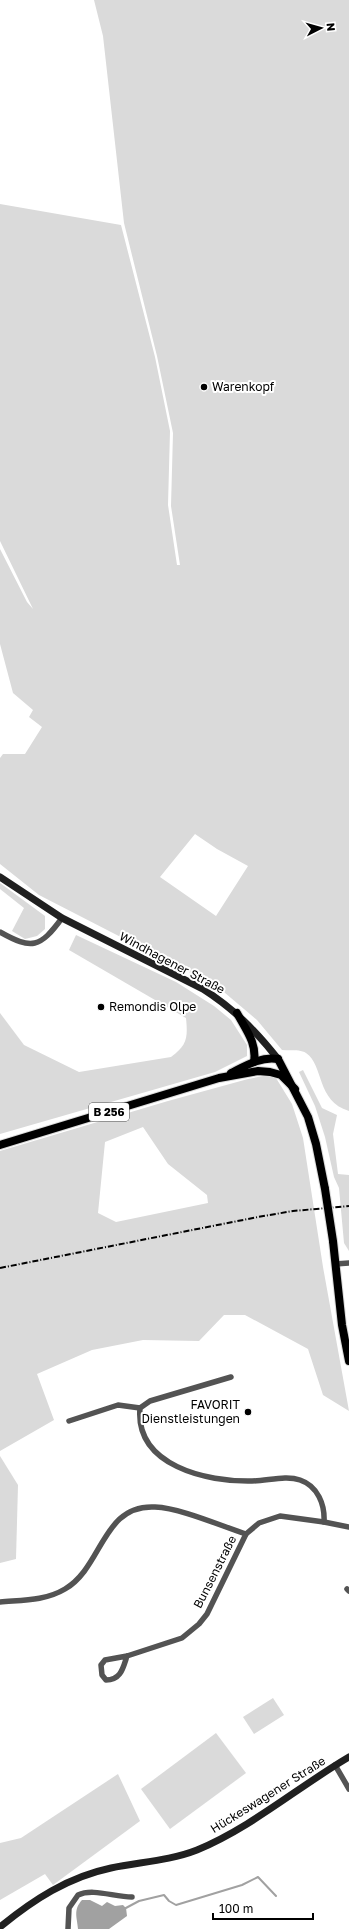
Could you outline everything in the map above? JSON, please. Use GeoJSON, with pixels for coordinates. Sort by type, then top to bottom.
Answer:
{"type":"FeatureCollection","features":[{"type":"Feature","properties":{"kind":"main road"},"geometry":{"type":"LineString","coordinates":[[237,1013],[253,1042],[255,1052],[254,1062]]}},
{"type":"Feature","properties":{"kind":"main road","name":"B 256"},"geometry":{"type":"LineString","coordinates":[[219,1078],[254,1062],[272,1058],[278,1059]]}},
{"type":"Feature","properties":{"kind":"main road","name":"B 256"},"geometry":{"type":"LineString","coordinates":[[258,1071],[278,1059]]}},
{"type":"Feature","properties":{"kind":"main road","name":"B 256"},"geometry":{"type":"LineString","coordinates":[[278,1059],[308,1117],[316,1144],[333,1241],[342,1325],[349,1362]]}},
{"type":"Feature","properties":{"kind":"main road","name":"B 256"},"geometry":{"type":"LineString","coordinates":[[0,1145],[219,1078],[258,1071],[270,1072],[281,1075],[294,1089]]}},
{"type":"Feature","properties":{"kind":"street","name":"Windhagener Straße"},"geometry":{"type":"LineString","coordinates":[[0,877],[62,918],[203,989],[224,1002],[255,1030],[278,1059]]}},
{"type":"Feature","properties":{"kind":"street"},"geometry":{"type":"LineString","coordinates":[[0,932],[18,942],[34,943],[49,935],[62,918]]}},
{"type":"Feature","properties":{"kind":"street"},"geometry":{"type":"LineString","coordinates":[[335,1264],[349,1263]]}},
{"type":"Feature","properties":{"kind":"street"},"geometry":{"type":"LineString","coordinates":[[69,1421],[118,1405],[140,1408],[150,1401],[231,1377]]}},
{"type":"Feature","properties":{"kind":"street"},"geometry":{"type":"LineString","coordinates":[[140,1408],[139,1419],[147,1441],[160,1455],[175,1466],[200,1475],[227,1480],[252,1481],[292,1478],[302,1480],[312,1487],[323,1503],[324,1522]]}},
{"type":"Feature","properties":{"kind":"street"},"geometry":{"type":"LineString","coordinates":[[0,1602],[42,1598],[65,1589],[87,1570],[117,1520],[128,1513],[143,1508],[154,1507],[170,1509],[246,1534]]}},
{"type":"Feature","properties":{"kind":"street","name":"Bunsenstraße"},"geometry":{"type":"LineString","coordinates":[[128,1656],[121,1674],[117,1678],[106,1680],[102,1675],[101,1665],[105,1660],[128,1656],[182,1638],[199,1624],[207,1614],[246,1534],[260,1523],[280,1516],[349,1527]]}},
{"type":"Feature","properties":{"kind":"street","name":"Hückeswagener Straße"},"geometry":{"type":"LineString","coordinates":[[0,1927],[44,1894],[67,1881],[111,1868],[176,1856],[214,1842],[305,1787],[335,1765],[349,1757]]}},
{"type":"Feature","properties":{"kind":"street"},"geometry":{"type":"LineString","coordinates":[[335,1765],[349,1789]]}},
{"type":"Feature","properties":{"kind":"street"},"geometry":{"type":"LineString","coordinates":[[68,1929],[69,1908],[78,1895],[90,1892],[118,1897],[132,1897]]}},
{"type":"Feature","properties":{"kind":"shaded area"},"geometry":{"type":"Polygon","coordinates":[[[94,0],[349,0],[349,1111],[338,1106],[331,1099],[322,1083],[316,1066],[306,1053],[282,1050],[257,1020],[218,987],[39,895],[0,864],[0,758],[3,754],[25,754],[42,727],[29,717],[33,710],[13,693],[0,644],[0,549],[27,602],[33,609],[0,541],[0,204],[121,225],[155,357],[170,431],[168,505],[177,565],[180,565],[171,506],[173,433],[157,356],[124,223],[103,36],[94,0]],[[195,834],[160,877],[216,916],[248,866],[217,849],[195,834]]]}},
{"type":"Feature","properties":{"kind":"shaded area"},"geometry":{"type":"Polygon","coordinates":[[[0,883],[45,916],[45,929],[37,936],[25,939],[12,931],[24,908],[0,889],[0,883]]]}},
{"type":"Feature","properties":{"kind":"shaded area"},"geometry":{"type":"Polygon","coordinates":[[[76,935],[176,982],[214,1006],[231,1020],[247,1045],[247,1056],[215,1072],[0,1134],[0,1013],[24,1045],[79,1072],[171,1057],[180,1049],[185,1040],[187,1031],[186,1018],[69,950],[76,935]]]}},
{"type":"Feature","properties":{"kind":"shaded area"},"geometry":{"type":"Polygon","coordinates":[[[303,1070],[322,1108],[337,1115],[333,1134],[338,1174],[349,1175],[349,1251],[344,1243],[339,1188],[334,1177],[325,1137],[315,1106],[299,1072],[303,1070]]]}},
{"type":"Feature","properties":{"kind":"shaded area"},"geometry":{"type":"Polygon","coordinates":[[[269,1075],[276,1078],[292,1104],[303,1138],[323,1267],[349,1411],[323,1395],[308,1349],[245,1315],[224,1315],[199,1341],[143,1340],[92,1350],[37,1374],[54,1420],[0,1451],[0,1151],[248,1079],[269,1075]],[[143,1127],[105,1142],[98,1213],[116,1222],[208,1203],[207,1195],[168,1164],[143,1127]]]}},
{"type":"Feature","properties":{"kind":"shaded area"},"geometry":{"type":"Polygon","coordinates":[[[0,1456],[18,1485],[16,1559],[0,1563],[0,1456]]]}},
{"type":"Feature","properties":{"kind":"shaded area"},"geometry":{"type":"Polygon","coordinates":[[[273,1698],[284,1715],[254,1734],[243,1717],[273,1698]]]}},
{"type":"Feature","properties":{"kind":"shaded area"},"geometry":{"type":"Polygon","coordinates":[[[216,1733],[246,1773],[170,1829],[141,1789],[216,1733]]]}},
{"type":"Feature","properties":{"kind":"shaded area"},"geometry":{"type":"Polygon","coordinates":[[[118,1774],[140,1821],[53,1885],[45,1874],[0,1900],[0,1843],[21,1838],[118,1774]]]}},
{"type":"Feature","properties":{"kind":"shaded area"},"geometry":{"type":"Polygon","coordinates":[[[82,1900],[90,1900],[102,1906],[107,1902],[115,1906],[123,1905],[126,1908],[127,1916],[109,1929],[78,1929],[76,1917],[77,1907],[82,1900]]]}},
{"type":"Feature","properties":{"kind":"waterway"},"geometry":{"type":"LineString","coordinates":[[124,1909],[139,1901],[164,1895],[169,1901],[176,1905],[242,1885],[258,1877],[276,1896]]}},
{"type":"Feature","properties":{"kind":"railway"},"geometry":{"type":"LineString","coordinates":[[0,1268],[258,1217],[293,1211],[349,1206]]}},
{"type":"Feature","properties":{"kind":"place","name":"Warenkopf"},"geometry":{"type":"Point","coordinates":[204,387]}},
{"type":"Feature","properties":{"kind":"place","name":"Remondis Olpe"},"geometry":{"type":"Point","coordinates":[101,1007]}},
{"type":"Feature","properties":{"kind":"place","name":"FAVORIT Dienstleistungen"},"geometry":{"type":"Point","coordinates":[248,1412]}}]}
